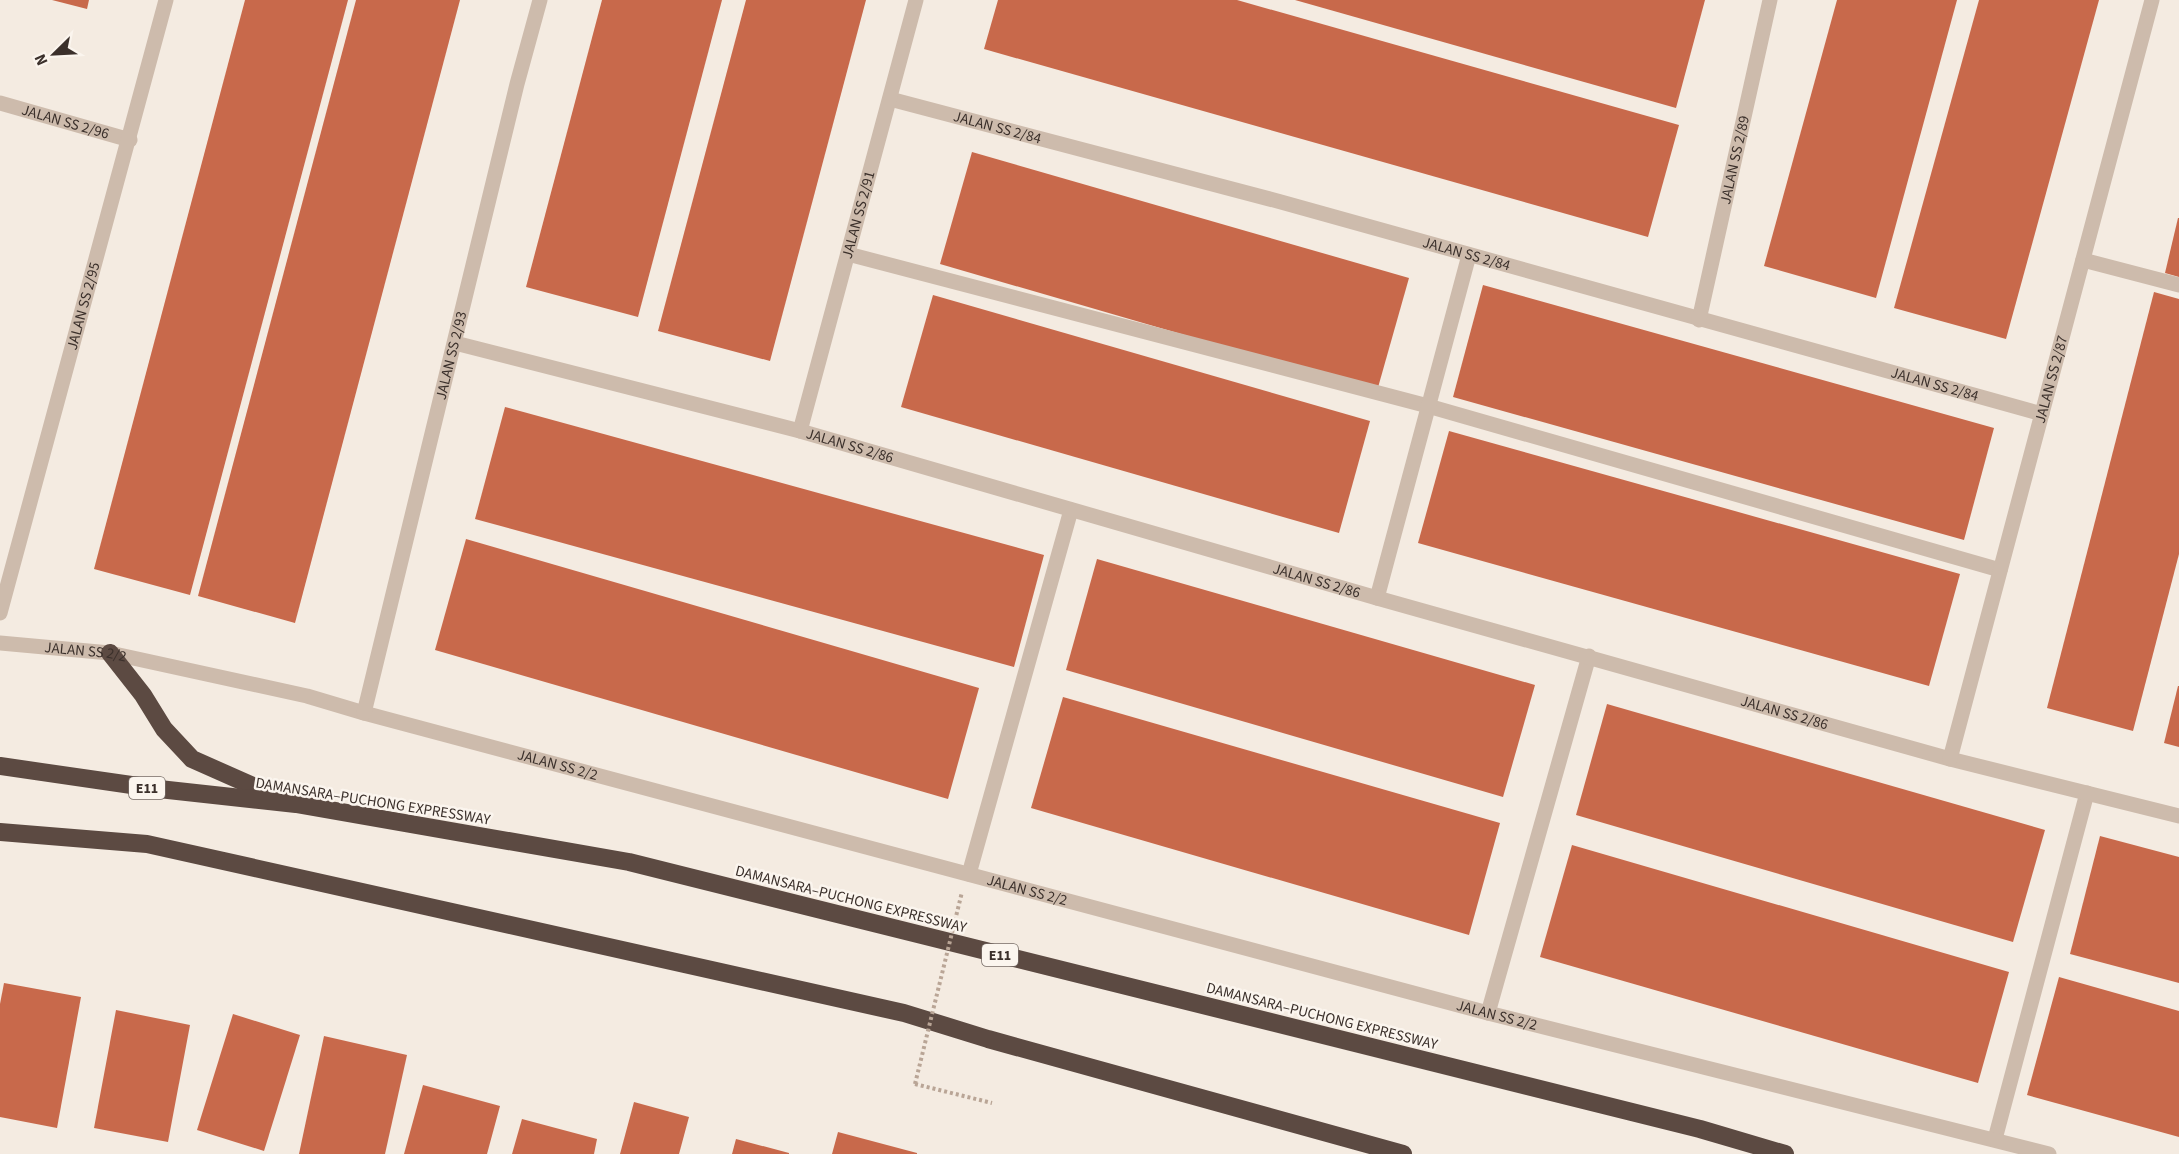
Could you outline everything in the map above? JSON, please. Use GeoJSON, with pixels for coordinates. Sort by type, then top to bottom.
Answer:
{"type":"FeatureCollection","features":[{"type":"Feature","properties":{"kind":"highway"},"geometry":{"type":"LineString","coordinates":[[110,653],[143,695],[164,729],[192,759],[296,804]]}},
{"type":"Feature","properties":{"kind":"highway","name":"DAMANSARA–PUCHONG EXPRESSWAY"},"geometry":{"type":"LineString","coordinates":[[0,766],[159,789],[296,804],[629,862],[1677,1124],[1785,1154]]}},
{"type":"Feature","properties":{"kind":"highway"},"geometry":{"type":"LineString","coordinates":[[0,832],[147,844],[904,1013],[988,1039],[1403,1154]]}},
{"type":"Feature","properties":{"kind":"street","name":"JALAN SS 2/95"},"geometry":{"type":"LineString","coordinates":[[0,613],[130,140],[166,0]]}},
{"type":"Feature","properties":{"kind":"street","name":"JALAN SS 2/93"},"geometry":{"type":"LineString","coordinates":[[364,713],[517,84],[540,0]]}},
{"type":"Feature","properties":{"kind":"street","name":"JALAN SS 2/91"},"geometry":{"type":"LineString","coordinates":[[801,431],[916,0]]}},
{"type":"Feature","properties":{"kind":"street","name":"JALAN SS 2/89"},"geometry":{"type":"LineString","coordinates":[[1699,320],[1770,0]]}},
{"type":"Feature","properties":{"kind":"street","name":"JALAN SS 2/87"},"geometry":{"type":"LineString","coordinates":[[1950,759],[2152,0]]}},
{"type":"Feature","properties":{"kind":"street","name":"JALAN SS 2/84"},"geometry":{"type":"LineString","coordinates":[[890,99],[1281,202],[2042,414]]}},
{"type":"Feature","properties":{"kind":"street","name":"JALAN SS 2/96"},"geometry":{"type":"LineString","coordinates":[[0,103],[130,140]]}},
{"type":"Feature","properties":{"kind":"street"},"geometry":{"type":"LineString","coordinates":[[848,254],[1428,406],[2000,570]]}},
{"type":"Feature","properties":{"kind":"street"},"geometry":{"type":"LineString","coordinates":[[1377,598],[1468,255]]}},
{"type":"Feature","properties":{"kind":"street"},"geometry":{"type":"LineString","coordinates":[[2083,260],[2179,285]]}},
{"type":"Feature","properties":{"kind":"street","name":"JALAN SS 2/86"},"geometry":{"type":"LineString","coordinates":[[455,343],[801,431],[1377,598],[1950,759],[2179,816]]}},
{"type":"Feature","properties":{"kind":"street"},"geometry":{"type":"LineString","coordinates":[[969,874],[1071,510]]}},
{"type":"Feature","properties":{"kind":"street","name":"JALAN SS 2/2"},"geometry":{"type":"LineString","coordinates":[[0,643],[110,653],[307,696],[1488,1013],[2049,1154]]}},
{"type":"Feature","properties":{"kind":"street"},"geometry":{"type":"LineString","coordinates":[[1488,1013],[1589,656]]}},
{"type":"Feature","properties":{"kind":"street"},"geometry":{"type":"LineString","coordinates":[[1995,1139],[2087,793]]}},
{"type":"Feature","properties":{"kind":"path"},"geometry":{"type":"LineString","coordinates":[[962,892],[915,1084],[992,1103]]}},
{"type":"Feature","properties":{"kind":"building"},"geometry":{"type":"Polygon","coordinates":[[[52,0],[89,0],[87,9],[52,0]]]}},
{"type":"Feature","properties":{"kind":"building"},"geometry":{"type":"Polygon","coordinates":[[[245,0],[348,0],[190,595],[94,569],[245,0]]]}},
{"type":"Feature","properties":{"kind":"building"},"geometry":{"type":"Polygon","coordinates":[[[356,0],[460,0],[295,623],[198,596],[356,0]]]}},
{"type":"Feature","properties":{"kind":"building"},"geometry":{"type":"Polygon","coordinates":[[[602,0],[722,0],[638,317],[526,287],[602,0]]]}},
{"type":"Feature","properties":{"kind":"building"},"geometry":{"type":"Polygon","coordinates":[[[746,0],[866,0],[770,361],[658,331],[746,0]]]}},
{"type":"Feature","properties":{"kind":"building"},"geometry":{"type":"Polygon","coordinates":[[[998,0],[1237,0],[1679,125],[1648,237],[984,49],[998,0]]]}},
{"type":"Feature","properties":{"kind":"building"},"geometry":{"type":"Polygon","coordinates":[[[1295,0],[1705,0],[1676,108],[1295,0]]]}},
{"type":"Feature","properties":{"kind":"building"},"geometry":{"type":"Polygon","coordinates":[[[1837,0],[1957,0],[1876,298],[1764,266],[1837,0]]]}},
{"type":"Feature","properties":{"kind":"building"},"geometry":{"type":"Polygon","coordinates":[[[1979,0],[2099,0],[2006,339],[1894,308],[1979,0]]]}},
{"type":"Feature","properties":{"kind":"building"},"geometry":{"type":"Polygon","coordinates":[[[972,152],[1409,278],[1377,391],[940,264],[972,152]]]}},
{"type":"Feature","properties":{"kind":"building"},"geometry":{"type":"Polygon","coordinates":[[[2179,218],[2179,277],[2165,273],[2179,218]]]}},
{"type":"Feature","properties":{"kind":"building"},"geometry":{"type":"Polygon","coordinates":[[[1483,285],[1994,428],[1964,540],[1453,397],[1483,285]]]}},
{"type":"Feature","properties":{"kind":"building"},"geometry":{"type":"Polygon","coordinates":[[[2154,292],[2179,299],[2179,554],[2133,731],[2047,708],[2154,292]]]}},
{"type":"Feature","properties":{"kind":"building"},"geometry":{"type":"Polygon","coordinates":[[[933,295],[1370,421],[1339,533],[901,407],[933,295]]]}},
{"type":"Feature","properties":{"kind":"building"},"geometry":{"type":"Polygon","coordinates":[[[505,407],[1044,555],[1014,667],[475,519],[505,407]]]}},
{"type":"Feature","properties":{"kind":"building"},"geometry":{"type":"Polygon","coordinates":[[[1449,431],[1960,574],[1929,686],[1418,543],[1449,431]]]}},
{"type":"Feature","properties":{"kind":"building"},"geometry":{"type":"Polygon","coordinates":[[[466,539],[979,688],[948,799],[435,650],[466,539]]]}},
{"type":"Feature","properties":{"kind":"building"},"geometry":{"type":"Polygon","coordinates":[[[1097,559],[1535,685],[1503,797],[1066,670],[1097,559]]]}},
{"type":"Feature","properties":{"kind":"building"},"geometry":{"type":"Polygon","coordinates":[[[2179,686],[2179,747],[2164,743],[2179,686]]]}},
{"type":"Feature","properties":{"kind":"building"},"geometry":{"type":"Polygon","coordinates":[[[1063,697],[1500,823],[1469,935],[1031,808],[1063,697]]]}},
{"type":"Feature","properties":{"kind":"building"},"geometry":{"type":"Polygon","coordinates":[[[1607,704],[2045,830],[2013,942],[1576,815],[1607,704]]]}},
{"type":"Feature","properties":{"kind":"building"},"geometry":{"type":"Polygon","coordinates":[[[2100,836],[2179,857],[2179,983],[2070,954],[2100,836]]]}},
{"type":"Feature","properties":{"kind":"building"},"geometry":{"type":"Polygon","coordinates":[[[1572,845],[2009,972],[1978,1083],[1540,957],[1572,845]]]}},
{"type":"Feature","properties":{"kind":"building"},"geometry":{"type":"Polygon","coordinates":[[[2059,977],[2179,1011],[2179,1137],[2027,1095],[2059,977]]]}},
{"type":"Feature","properties":{"kind":"building"},"geometry":{"type":"Polygon","coordinates":[[[4,983],[81,997],[57,1128],[0,1117],[0,1004],[4,983]]]}},
{"type":"Feature","properties":{"kind":"building"},"geometry":{"type":"Polygon","coordinates":[[[116,1010],[190,1025],[168,1142],[94,1128],[116,1010]]]}},
{"type":"Feature","properties":{"kind":"building"},"geometry":{"type":"Polygon","coordinates":[[[233,1014],[300,1035],[264,1151],[197,1130],[233,1014]]]}},
{"type":"Feature","properties":{"kind":"building"},"geometry":{"type":"Polygon","coordinates":[[[324,1036],[407,1055],[385,1154],[299,1154],[324,1036]]]}},
{"type":"Feature","properties":{"kind":"building"},"geometry":{"type":"Polygon","coordinates":[[[423,1085],[500,1106],[487,1154],[404,1154],[423,1085]]]}},
{"type":"Feature","properties":{"kind":"building"},"geometry":{"type":"Polygon","coordinates":[[[634,1102],[689,1117],[679,1154],[620,1154],[634,1102]]]}},
{"type":"Feature","properties":{"kind":"building"},"geometry":{"type":"Polygon","coordinates":[[[522,1119],[597,1139],[594,1154],[512,1154],[522,1119]]]}},
{"type":"Feature","properties":{"kind":"building"},"geometry":{"type":"Polygon","coordinates":[[[838,1132],[917,1153],[917,1154],[832,1154],[838,1132]]]}},
{"type":"Feature","properties":{"kind":"building"},"geometry":{"type":"Polygon","coordinates":[[[736,1139],[789,1153],[789,1154],[732,1154],[736,1139]]]}}]}
